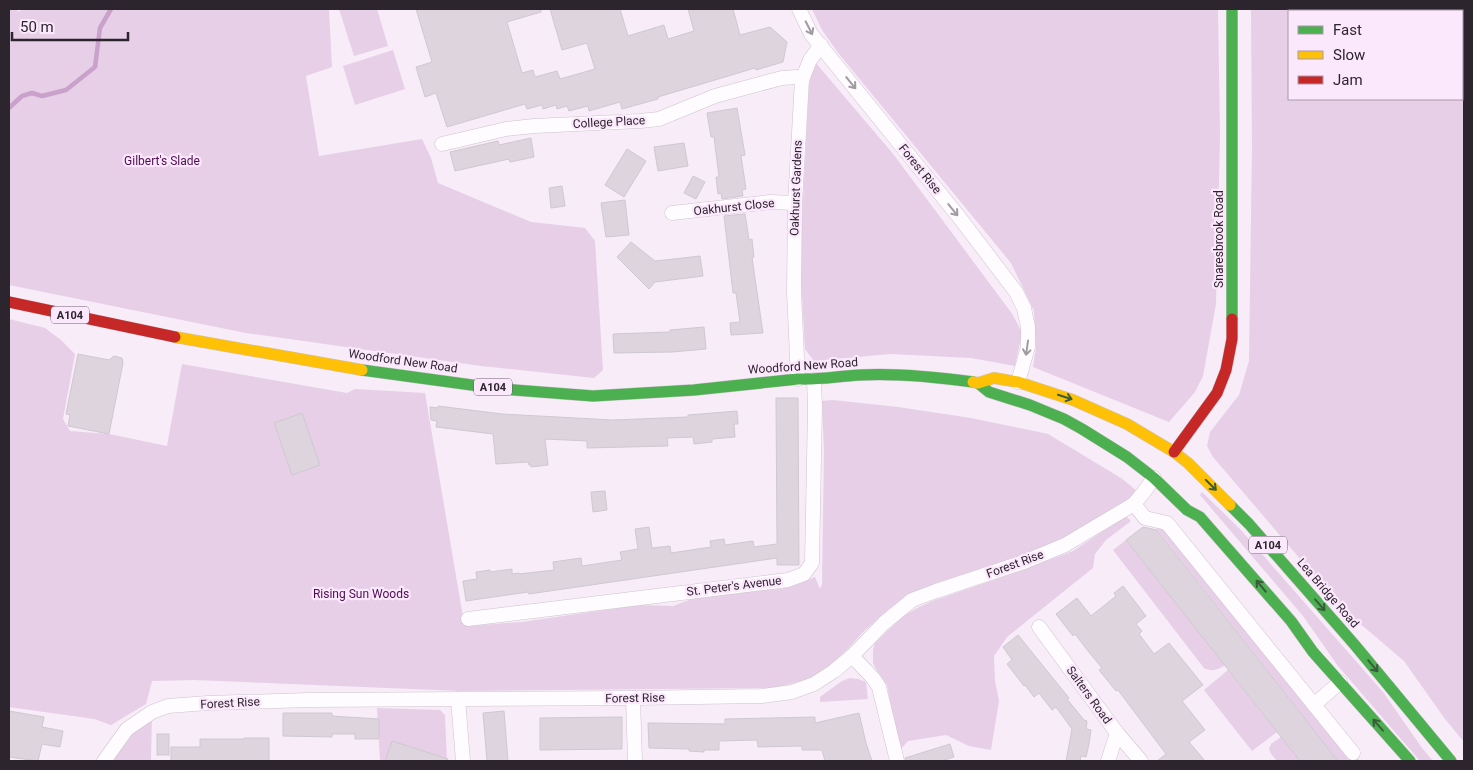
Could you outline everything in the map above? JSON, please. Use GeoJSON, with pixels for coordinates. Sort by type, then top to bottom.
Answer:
{"type":"FeatureCollection","features":[{"type":"Feature","properties":{"kind":"main road","name":"Snaresbrook Road"},"geometry":{"type":"LineString","coordinates":[[1154,478],[1217,393],[1226,370],[1232,339],[1232,9]]}},
{"type":"Feature","properties":{"kind":"main road","name":"Woodford New Road"},"geometry":{"type":"LineString","coordinates":[[9,302],[184,338],[335,366],[518,390],[593,396],[861,375],[929,376],[978,382],[994,378],[1018,382],[1098,410],[1138,430],[1169,460]]}},
{"type":"Feature","properties":{"kind":"main road","name":"Woodford New Road"},"geometry":{"type":"LineString","coordinates":[[978,382],[988,392],[1030,405],[1064,419],[1127,457],[1154,478]]}},
{"type":"Feature","properties":{"kind":"main road","name":"Lea Bridge Road"},"geometry":{"type":"LineString","coordinates":[[1169,460],[1210,483],[1249,524],[1354,644],[1451,761]]}},
{"type":"Feature","properties":{"kind":"main road","name":"A104"},"geometry":{"type":"LineString","coordinates":[[1154,478],[1187,510],[1200,516],[1291,621],[1313,652],[1410,761]]}},
{"type":"Feature","properties":{"kind":"main road"},"geometry":{"type":"LineString","coordinates":[[1199,503],[1200,516]]}},
{"type":"Feature","properties":{"kind":"street"},"geometry":{"type":"LineString","coordinates":[[799,9],[811,34],[821,45]]}},
{"type":"Feature","properties":{"kind":"street","name":"Oakhurst Gardens"},"geometry":{"type":"LineString","coordinates":[[798,379],[794,292],[795,203],[802,80],[810,60],[821,45]]}},
{"type":"Feature","properties":{"kind":"street","name":"Forest Rise"},"geometry":{"type":"LineString","coordinates":[[821,45],[959,217],[1016,292],[1024,308],[1028,327],[1028,347],[1018,382]]}},
{"type":"Feature","properties":{"kind":"street","name":"College Place"},"geometry":{"type":"LineString","coordinates":[[442,144],[506,129],[534,126],[640,122],[659,118],[715,96],[782,78],[796,77],[802,80]]}},
{"type":"Feature","properties":{"kind":"street","name":"Oakhurst Close"},"geometry":{"type":"LineString","coordinates":[[672,213],[770,202],[795,203]]}},
{"type":"Feature","properties":{"kind":"street","name":"St. Peter's Avenue"},"geometry":{"type":"LineString","coordinates":[[468,619],[788,580],[804,574],[812,563],[814,380]]}},
{"type":"Feature","properties":{"kind":"street","name":"Forest Rise"},"geometry":{"type":"LineString","coordinates":[[104,761],[127,729],[152,712],[168,706],[309,700],[762,696],[792,692],[814,684],[834,671],[852,656],[884,623],[912,600],[1024,562],[1065,545],[1134,504],[1154,478]]}},
{"type":"Feature","properties":{"kind":"street"},"geometry":{"type":"LineString","coordinates":[[1134,504],[1145,518],[1167,523],[1353,753]]}},
{"type":"Feature","properties":{"kind":"street","name":"Salters Road"},"geometry":{"type":"LineString","coordinates":[[1039,627],[1117,733],[1141,761]]}},
{"type":"Feature","properties":{"kind":"street"},"geometry":{"type":"LineString","coordinates":[[852,656],[879,687],[897,761]]}},
{"type":"Feature","properties":{"kind":"street"},"geometry":{"type":"LineString","coordinates":[[1314,705],[1340,682]]}},
{"type":"Feature","properties":{"kind":"street"},"geometry":{"type":"LineString","coordinates":[[632,698],[635,761]]}},
{"type":"Feature","properties":{"kind":"street"},"geometry":{"type":"LineString","coordinates":[[458,699],[463,761]]}},
{"type":"Feature","properties":{"kind":"street"},"geometry":{"type":"LineString","coordinates":[[1108,761],[1117,733]]}},
{"type":"Feature","properties":{"kind":"green space","name":"Gilbert's Slade"},"geometry":{"type":"Polygon","coordinates":[[[9,9],[18,9],[17,12],[24,9],[329,9],[332,67],[306,76],[319,156],[422,139],[431,158],[438,183],[531,222],[585,228],[595,241],[603,370],[594,378],[481,366],[246,333],[9,285],[9,9]]]}},
{"type":"Feature","properties":{"kind":"green space"},"geometry":{"type":"Polygon","coordinates":[[[339,9],[377,9],[388,46],[354,56],[339,9]]]}},
{"type":"Feature","properties":{"kind":"green space"},"geometry":{"type":"Polygon","coordinates":[[[812,9],[1218,9],[1220,136],[1216,304],[1203,376],[1195,392],[1169,422],[1033,367],[1036,348],[1034,311],[1011,263],[839,54],[822,30],[812,9]]]}},
{"type":"Feature","properties":{"kind":"green space"},"geometry":{"type":"Polygon","coordinates":[[[1251,9],[1464,9],[1464,742],[1445,719],[1404,661],[1343,609],[1213,457],[1207,446],[1210,432],[1239,395],[1249,361],[1252,147],[1251,9]]]}},
{"type":"Feature","properties":{"kind":"green space"},"geometry":{"type":"Polygon","coordinates":[[[393,50],[405,89],[355,105],[343,66],[393,50]]]}},
{"type":"Feature","properties":{"kind":"green space"},"geometry":{"type":"Polygon","coordinates":[[[815,62],[894,155],[1013,315],[1022,333],[1015,366],[971,358],[890,354],[814,361],[805,349],[800,258],[809,85],[815,62]]]}},
{"type":"Feature","properties":{"kind":"green space","name":"Rising Sun Woods"},"geometry":{"type":"Polygon","coordinates":[[[9,319],[45,328],[75,354],[63,419],[70,431],[109,434],[167,446],[182,364],[347,393],[355,389],[425,393],[464,623],[467,626],[522,622],[639,605],[673,606],[705,594],[781,589],[815,577],[820,589],[822,585],[824,452],[822,401],[833,400],[898,407],[971,418],[1048,434],[1121,478],[1137,491],[1108,514],[1059,540],[1019,557],[908,596],[889,609],[864,631],[833,665],[812,678],[775,688],[460,691],[194,680],[152,681],[146,704],[111,725],[94,719],[9,707],[9,319]]]}},
{"type":"Feature","properties":{"kind":"green space"},"geometry":{"type":"Polygon","coordinates":[[[1202,492],[1240,529],[1383,692],[1433,761],[1420,761],[1338,666],[1303,616],[1200,495],[1202,492]]]}},
{"type":"Feature","properties":{"kind":"green space"},"geometry":{"type":"Polygon","coordinates":[[[1126,516],[1131,521],[1106,540],[1095,554],[1093,568],[1007,637],[994,656],[995,681],[999,701],[991,750],[969,746],[946,735],[908,741],[900,750],[887,685],[873,663],[875,643],[903,616],[919,607],[1073,551],[1126,516]]]}},
{"type":"Feature","properties":{"kind":"green space"},"geometry":{"type":"Polygon","coordinates":[[[1151,521],[1167,523],[1360,761],[1338,761],[1151,521]]]}},
{"type":"Feature","properties":{"kind":"green space"},"geometry":{"type":"Polygon","coordinates":[[[1126,540],[1225,665],[1214,670],[1204,668],[1113,550],[1126,540]]]}},
{"type":"Feature","properties":{"kind":"green space"},"geometry":{"type":"Polygon","coordinates":[[[1228,670],[1277,732],[1252,751],[1204,690],[1228,670]]]}},
{"type":"Feature","properties":{"kind":"green space"},"geometry":{"type":"Polygon","coordinates":[[[850,678],[866,682],[868,699],[820,702],[820,697],[842,681],[850,678]]]}},
{"type":"Feature","properties":{"kind":"green space"},"geometry":{"type":"Polygon","coordinates":[[[377,708],[440,710],[445,715],[447,761],[380,761],[377,708]]]}},
{"type":"Feature","properties":{"kind":"green space"},"geometry":{"type":"Polygon","coordinates":[[[152,712],[151,761],[104,761],[152,712]]]}},
{"type":"Feature","properties":{"kind":"green space"},"geometry":{"type":"Polygon","coordinates":[[[1281,737],[1300,761],[1277,761],[1271,754],[1269,749],[1271,744],[1281,737]]]}},
{"type":"Feature","properties":{"kind":"building"},"geometry":{"type":"Polygon","coordinates":[[[416,9],[541,9],[541,12],[507,22],[522,73],[533,70],[535,77],[557,71],[560,79],[595,69],[587,43],[562,50],[550,9],[620,9],[628,36],[664,25],[668,39],[694,31],[688,9],[733,9],[740,35],[770,27],[787,42],[783,62],[756,70],[755,68],[622,109],[620,102],[589,111],[588,106],[569,111],[567,106],[557,109],[556,105],[543,109],[542,105],[527,109],[525,104],[447,127],[436,93],[425,97],[416,67],[432,62],[416,9]]]}},
{"type":"Feature","properties":{"kind":"building"},"geometry":{"type":"Polygon","coordinates":[[[737,108],[745,155],[741,156],[746,189],[742,190],[743,196],[722,199],[721,193],[718,194],[716,177],[719,177],[714,137],[711,137],[707,113],[737,108]]]}},
{"type":"Feature","properties":{"kind":"building"},"geometry":{"type":"Polygon","coordinates":[[[531,138],[534,157],[510,162],[509,159],[455,171],[450,152],[498,141],[499,145],[531,138]]]}},
{"type":"Feature","properties":{"kind":"building"},"geometry":{"type":"Polygon","coordinates":[[[684,143],[688,166],[658,171],[654,147],[684,143]]]}},
{"type":"Feature","properties":{"kind":"building"},"geometry":{"type":"Polygon","coordinates":[[[627,149],[646,161],[624,197],[605,185],[627,149]]]}},
{"type":"Feature","properties":{"kind":"building"},"geometry":{"type":"Polygon","coordinates":[[[693,176],[705,182],[696,199],[684,193],[693,176]]]}},
{"type":"Feature","properties":{"kind":"building"},"geometry":{"type":"Polygon","coordinates":[[[562,186],[565,206],[551,208],[549,188],[562,186]]]}},
{"type":"Feature","properties":{"kind":"building"},"geometry":{"type":"Polygon","coordinates":[[[625,200],[629,235],[606,237],[601,203],[625,200]]]}},
{"type":"Feature","properties":{"kind":"building"},"geometry":{"type":"Polygon","coordinates":[[[745,214],[749,240],[752,239],[754,257],[752,258],[763,333],[731,335],[730,323],[740,322],[736,293],[733,293],[724,216],[745,214]]]}},
{"type":"Feature","properties":{"kind":"building"},"geometry":{"type":"Polygon","coordinates":[[[631,242],[655,261],[700,256],[703,276],[655,282],[649,289],[617,257],[631,242]]]}},
{"type":"Feature","properties":{"kind":"building"},"geometry":{"type":"Polygon","coordinates":[[[704,327],[706,349],[672,352],[614,353],[613,334],[670,332],[670,330],[704,327]]]}},
{"type":"Feature","properties":{"kind":"building"},"geometry":{"type":"Polygon","coordinates":[[[78,354],[109,360],[114,356],[122,358],[123,363],[109,434],[68,426],[70,415],[66,414],[78,354]]]}},
{"type":"Feature","properties":{"kind":"building"},"geometry":{"type":"Polygon","coordinates":[[[776,398],[798,398],[799,565],[777,565],[777,558],[529,594],[528,592],[466,601],[463,581],[477,579],[476,572],[512,569],[512,574],[519,574],[554,570],[553,562],[581,558],[582,566],[622,560],[620,552],[638,549],[635,529],[649,527],[652,548],[670,546],[671,553],[711,547],[710,541],[724,539],[725,545],[753,541],[754,547],[777,544],[776,398]]]}},
{"type":"Feature","properties":{"kind":"building"},"geometry":{"type":"Polygon","coordinates":[[[438,406],[502,414],[613,420],[688,417],[688,415],[737,411],[738,424],[734,424],[735,437],[712,439],[712,442],[694,444],[693,437],[667,438],[668,446],[587,448],[587,441],[545,439],[548,465],[531,467],[528,462],[496,464],[493,434],[436,427],[437,421],[431,420],[430,407],[438,408],[438,406]]]}},
{"type":"Feature","properties":{"kind":"building"},"geometry":{"type":"Polygon","coordinates":[[[302,413],[320,465],[292,475],[274,423],[302,413]]]}},
{"type":"Feature","properties":{"kind":"building"},"geometry":{"type":"Polygon","coordinates":[[[605,491],[607,510],[593,512],[591,492],[605,491]]]}},
{"type":"Feature","properties":{"kind":"building"},"geometry":{"type":"Polygon","coordinates":[[[1143,527],[1157,530],[1338,761],[1300,761],[1126,540],[1143,527]]]}},
{"type":"Feature","properties":{"kind":"building"},"geometry":{"type":"Polygon","coordinates":[[[1123,586],[1146,616],[1136,624],[1142,631],[1139,634],[1154,654],[1169,643],[1203,685],[1182,701],[1205,730],[1189,742],[1205,761],[1157,761],[1166,754],[1118,690],[1116,691],[1099,670],[1102,668],[1056,614],[1077,598],[1091,616],[1116,596],[1114,593],[1123,586]]]}},
{"type":"Feature","properties":{"kind":"building"},"geometry":{"type":"Polygon","coordinates":[[[1018,635],[1069,698],[1067,699],[1084,720],[1087,721],[1086,729],[1091,730],[1089,744],[1086,757],[1081,756],[1080,761],[1066,761],[1072,729],[1056,707],[1052,710],[1039,693],[1034,697],[1007,664],[1012,660],[1003,647],[1018,635]]]}},
{"type":"Feature","properties":{"kind":"building"},"geometry":{"type":"Polygon","coordinates":[[[9,711],[44,717],[42,727],[63,731],[60,747],[42,744],[38,761],[9,757],[9,711]]]}},
{"type":"Feature","properties":{"kind":"building"},"geometry":{"type":"Polygon","coordinates":[[[504,711],[508,761],[487,761],[483,713],[504,711]]]}},
{"type":"Feature","properties":{"kind":"building"},"geometry":{"type":"Polygon","coordinates":[[[283,713],[332,713],[332,716],[379,719],[379,739],[355,739],[355,734],[332,734],[332,737],[283,736],[283,713]]]}},
{"type":"Feature","properties":{"kind":"building"},"geometry":{"type":"Polygon","coordinates":[[[859,713],[872,761],[825,761],[822,750],[802,750],[802,746],[758,747],[757,740],[719,741],[719,750],[704,750],[704,752],[689,751],[689,749],[649,748],[648,723],[725,724],[725,719],[815,717],[815,723],[859,713]]]}},
{"type":"Feature","properties":{"kind":"building"},"geometry":{"type":"Polygon","coordinates":[[[622,717],[622,749],[540,750],[540,718],[622,717]]]}},
{"type":"Feature","properties":{"kind":"building"},"geometry":{"type":"Polygon","coordinates":[[[157,734],[169,734],[169,755],[157,755],[157,734]]]}},
{"type":"Feature","properties":{"kind":"building"},"geometry":{"type":"Polygon","coordinates":[[[269,738],[269,761],[171,761],[171,747],[200,747],[200,739],[269,738]]]}},
{"type":"Feature","properties":{"kind":"building"},"geometry":{"type":"Polygon","coordinates":[[[392,741],[448,759],[447,761],[385,761],[392,741]]]}},
{"type":"Feature","properties":{"kind":"building"},"geometry":{"type":"Polygon","coordinates":[[[950,744],[954,757],[941,761],[906,761],[905,758],[950,744]]]}},
{"type":"Feature","properties":{"kind":"waterway"},"geometry":{"type":"LineString","coordinates":[[9,108],[22,96],[32,93],[42,96],[66,90],[95,67],[100,28],[111,9]]}},
{"type":"Feature","properties":{"kind":"traffic: fast"},"geometry":{"type":"LineString","coordinates":[[1232,9],[1232,319]]}},
{"type":"Feature","properties":{"kind":"traffic: fast"},"geometry":{"type":"LineString","coordinates":[[362,370],[501,389],[593,396],[694,390],[798,379],[860,375],[917,376],[973,382]]}},
{"type":"Feature","properties":{"kind":"traffic: fast"},"geometry":{"type":"LineString","coordinates":[[978,383],[989,392],[1030,405],[1064,419],[1082,429],[1127,457],[1154,478],[1187,510],[1200,517],[1291,621],[1313,652],[1410,761]]}},
{"type":"Feature","properties":{"kind":"traffic: fast"},"geometry":{"type":"LineString","coordinates":[[1230,505],[1249,524],[1354,644],[1451,761]]}},
{"type":"Feature","properties":{"kind":"traffic: slow"},"geometry":{"type":"LineString","coordinates":[[175,337],[362,370]]}},
{"type":"Feature","properties":{"kind":"traffic: slow"},"geometry":{"type":"LineString","coordinates":[[973,382],[978,383],[994,378],[1018,382],[1073,400],[1127,424],[1174,452],[1188,463],[1230,505]]}},
{"type":"Feature","properties":{"kind":"traffic: jam"},"geometry":{"type":"LineString","coordinates":[[9,302],[175,337]]}},
{"type":"Feature","properties":{"kind":"traffic: jam"},"geometry":{"type":"LineString","coordinates":[[1174,452],[1217,393],[1226,370],[1232,339],[1232,319]]}}]}
